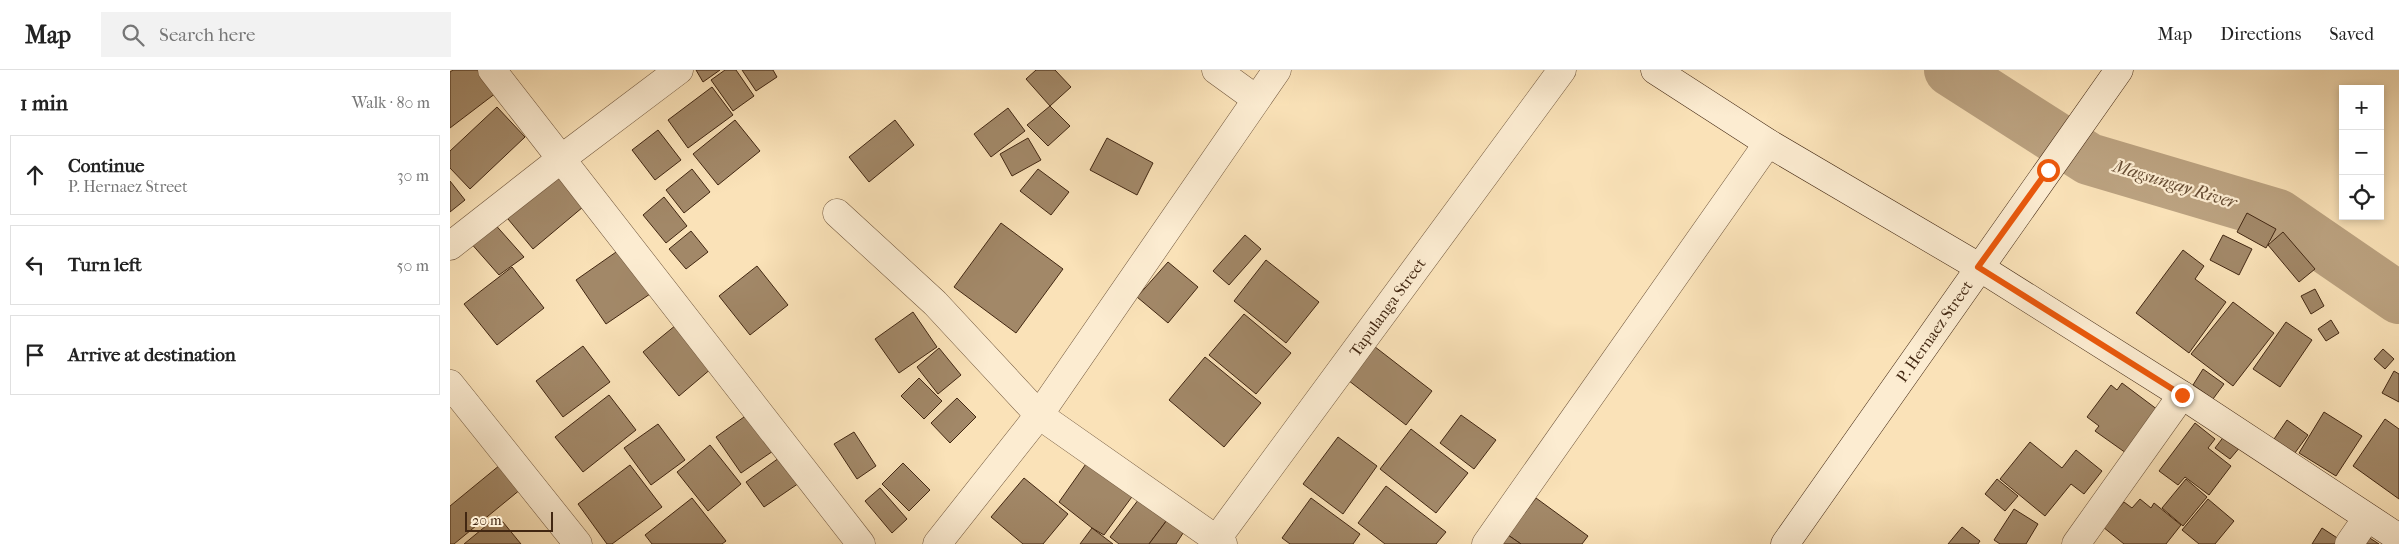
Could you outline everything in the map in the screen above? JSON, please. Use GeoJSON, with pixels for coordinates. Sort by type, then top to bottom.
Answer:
{"type":"FeatureCollection","features":[{"type":"Feature","properties":{"kind":"street"},"geometry":{"type":"LineString","coordinates":[[492,70],[860,544]]}},
{"type":"Feature","properties":{"kind":"street"},"geometry":{"type":"LineString","coordinates":[[450,246],[679,70]]}},
{"type":"Feature","properties":{"kind":"street"},"geometry":{"type":"LineString","coordinates":[[1216,70],[1256,99]]}},
{"type":"Feature","properties":{"kind":"street"},"geometry":{"type":"LineString","coordinates":[[937,544],[1039,415],[1277,70]]}},
{"type":"Feature","properties":{"kind":"street","name":"Tapulanga Street"},"geometry":{"type":"LineString","coordinates":[[1217,542],[1562,70]]}},
{"type":"Feature","properties":{"kind":"street"},"geometry":{"type":"LineString","coordinates":[[1655,70],[1768,143],[1978,267],[2182,395],[2399,538]]}},
{"type":"Feature","properties":{"kind":"street","name":"P. Hernaez Street"},"geometry":{"type":"LineString","coordinates":[[1785,544],[1978,267],[2119,70]]}},
{"type":"Feature","properties":{"kind":"street"},"geometry":{"type":"LineString","coordinates":[[1486,544],[1768,143]]}},
{"type":"Feature","properties":{"kind":"street"},"geometry":{"type":"LineString","coordinates":[[836,213],[936,304],[1039,415],[1217,542]]}},
{"type":"Feature","properties":{"kind":"street"},"geometry":{"type":"LineString","coordinates":[[450,384],[578,544]]}},
{"type":"Feature","properties":{"kind":"street"},"geometry":{"type":"LineString","coordinates":[[2076,544],[2182,395]]}},
{"type":"Feature","properties":{"kind":"street"},"geometry":{"type":"LineString","coordinates":[[2349,544],[2366,518]]}},
{"type":"Feature","properties":{"kind":"building"},"geometry":{"type":"Polygon","coordinates":[[[453,70],[479,70],[496,93],[450,128],[450,72],[453,70]]]}},
{"type":"Feature","properties":{"kind":"building"},"geometry":{"type":"Polygon","coordinates":[[[696,70],[720,70],[703,82],[696,70]]]}},
{"type":"Feature","properties":{"kind":"building"},"geometry":{"type":"Polygon","coordinates":[[[725,70],[736,70],[754,96],[733,111],[711,80],[725,70]]]}},
{"type":"Feature","properties":{"kind":"building"},"geometry":{"type":"Polygon","coordinates":[[[742,70],[773,70],[777,77],[756,91],[742,70]]]}},
{"type":"Feature","properties":{"kind":"building"},"geometry":{"type":"Polygon","coordinates":[[[1036,70],[1055,70],[1071,87],[1050,106],[1026,79],[1036,70]]]}},
{"type":"Feature","properties":{"kind":"building"},"geometry":{"type":"Polygon","coordinates":[[[712,87],[733,115],[688,148],[668,120],[712,87]]]}},
{"type":"Feature","properties":{"kind":"building"},"geometry":{"type":"Polygon","coordinates":[[[1050,106],[1070,126],[1048,146],[1027,125],[1050,106]]]}},
{"type":"Feature","properties":{"kind":"building"},"geometry":{"type":"Polygon","coordinates":[[[497,107],[525,137],[470,189],[450,168],[450,151],[497,107]]]}},
{"type":"Feature","properties":{"kind":"building"},"geometry":{"type":"Polygon","coordinates":[[[1008,108],[1025,131],[991,157],[974,134],[1008,108]]]}},
{"type":"Feature","properties":{"kind":"building"},"geometry":{"type":"Polygon","coordinates":[[[735,120],[760,151],[718,185],[693,154],[735,120]]]}},
{"type":"Feature","properties":{"kind":"building"},"geometry":{"type":"Polygon","coordinates":[[[895,120],[914,145],[869,182],[849,157],[895,120]]]}},
{"type":"Feature","properties":{"kind":"building"},"geometry":{"type":"Polygon","coordinates":[[[658,130],[681,160],[655,180],[632,150],[658,130]]]}},
{"type":"Feature","properties":{"kind":"building"},"geometry":{"type":"Polygon","coordinates":[[[1028,138],[1041,160],[1012,176],[1000,154],[1028,138]]]}},
{"type":"Feature","properties":{"kind":"building"},"geometry":{"type":"Polygon","coordinates":[[[1107,138],[1153,163],[1137,195],[1090,170],[1107,138]]]}},
{"type":"Feature","properties":{"kind":"building"},"geometry":{"type":"Polygon","coordinates":[[[692,169],[710,192],[684,213],[666,190],[692,169]]]}},
{"type":"Feature","properties":{"kind":"building"},"geometry":{"type":"Polygon","coordinates":[[[1038,169],[1069,192],[1051,215],[1020,191],[1038,169]]]}},
{"type":"Feature","properties":{"kind":"building"},"geometry":{"type":"Polygon","coordinates":[[[553,171],[583,207],[533,249],[503,213],[553,171]]]}},
{"type":"Feature","properties":{"kind":"building"},"geometry":{"type":"Polygon","coordinates":[[[450,181],[465,200],[450,212],[450,181]]]}},
{"type":"Feature","properties":{"kind":"building"},"geometry":{"type":"Polygon","coordinates":[[[664,197],[687,226],[666,243],[643,215],[664,197]]]}},
{"type":"Feature","properties":{"kind":"building"},"geometry":{"type":"Polygon","coordinates":[[[2247,213],[2276,229],[2266,248],[2237,232],[2247,213]]]}},
{"type":"Feature","properties":{"kind":"building"},"geometry":{"type":"Polygon","coordinates":[[[492,221],[524,257],[499,275],[469,241],[492,221]]]}},
{"type":"Feature","properties":{"kind":"building"},"geometry":{"type":"Polygon","coordinates":[[[1001,223],[1063,269],[1016,333],[954,287],[1001,223]]]}},
{"type":"Feature","properties":{"kind":"building"},"geometry":{"type":"Polygon","coordinates":[[[691,231],[708,252],[686,269],[669,249],[691,231]]]}},
{"type":"Feature","properties":{"kind":"building"},"geometry":{"type":"Polygon","coordinates":[[[2283,232],[2315,269],[2299,282],[2268,245],[2283,232]]]}},
{"type":"Feature","properties":{"kind":"building"},"geometry":{"type":"Polygon","coordinates":[[[1245,235],[1261,249],[1229,285],[1213,271],[1245,235]]]}},
{"type":"Feature","properties":{"kind":"building"},"geometry":{"type":"Polygon","coordinates":[[[2223,235],[2252,249],[2239,275],[2210,260],[2223,235]]]}},
{"type":"Feature","properties":{"kind":"building"},"geometry":{"type":"Polygon","coordinates":[[[619,250],[650,294],[606,324],[576,280],[619,250]]]}},
{"type":"Feature","properties":{"kind":"building"},"geometry":{"type":"Polygon","coordinates":[[[2183,250],[2204,266],[2195,279],[2226,302],[2189,353],[2136,313],[2183,250]]]}},
{"type":"Feature","properties":{"kind":"building"},"geometry":{"type":"Polygon","coordinates":[[[1266,260],[1319,302],[1286,343],[1234,301],[1266,260]]]}},
{"type":"Feature","properties":{"kind":"building"},"geometry":{"type":"Polygon","coordinates":[[[1168,262],[1198,287],[1168,323],[1137,297],[1168,262]]]}},
{"type":"Feature","properties":{"kind":"building"},"geometry":{"type":"Polygon","coordinates":[[[757,266],[788,305],[750,335],[719,296],[757,266]]]}},
{"type":"Feature","properties":{"kind":"building"},"geometry":{"type":"Polygon","coordinates":[[[512,267],[544,308],[497,345],[464,304],[512,267]]]}},
{"type":"Feature","properties":{"kind":"building"},"geometry":{"type":"Polygon","coordinates":[[[2315,289],[2324,306],[2311,314],[2301,296],[2315,289]]]}},
{"type":"Feature","properties":{"kind":"building"},"geometry":{"type":"Polygon","coordinates":[[[2233,302],[2274,333],[2233,386],[2191,354],[2233,302]]]}},
{"type":"Feature","properties":{"kind":"building"},"geometry":{"type":"Polygon","coordinates":[[[913,312],[937,347],[899,373],[875,339],[913,312]]]}},
{"type":"Feature","properties":{"kind":"building"},"geometry":{"type":"Polygon","coordinates":[[[1244,314],[1291,353],[1256,394],[1209,355],[1244,314]]]}},
{"type":"Feature","properties":{"kind":"building"},"geometry":{"type":"Polygon","coordinates":[[[2331,320],[2339,333],[2326,341],[2318,329],[2331,320]]]}},
{"type":"Feature","properties":{"kind":"building"},"geometry":{"type":"Polygon","coordinates":[[[2286,322],[2312,340],[2280,387],[2253,369],[2286,322]]]}},
{"type":"Feature","properties":{"kind":"building"},"geometry":{"type":"Polygon","coordinates":[[[676,325],[712,368],[679,396],[643,352],[676,325]]]}},
{"type":"Feature","properties":{"kind":"building"},"geometry":{"type":"Polygon","coordinates":[[[1370,343],[1432,391],[1406,425],[1344,377],[1370,343]]]}},
{"type":"Feature","properties":{"kind":"building"},"geometry":{"type":"Polygon","coordinates":[[[583,346],[610,382],[563,417],[536,381],[583,346]]]}},
{"type":"Feature","properties":{"kind":"building"},"geometry":{"type":"Polygon","coordinates":[[[939,348],[961,375],[938,394],[917,367],[939,348]]]}},
{"type":"Feature","properties":{"kind":"building"},"geometry":{"type":"Polygon","coordinates":[[[2383,349],[2394,359],[2385,369],[2374,359],[2383,349]]]}},
{"type":"Feature","properties":{"kind":"building"},"geometry":{"type":"Polygon","coordinates":[[[1205,357],[1261,403],[1224,447],[1169,400],[1205,357]]]}},
{"type":"Feature","properties":{"kind":"building"},"geometry":{"type":"Polygon","coordinates":[[[2203,369],[2224,384],[2213,399],[2193,385],[2203,369]]]}},
{"type":"Feature","properties":{"kind":"building"},"geometry":{"type":"Polygon","coordinates":[[[2394,371],[2399,374],[2399,402],[2382,393],[2394,371]]]}},
{"type":"Feature","properties":{"kind":"building"},"geometry":{"type":"Polygon","coordinates":[[[919,378],[942,401],[924,419],[901,396],[919,378]]]}},
{"type":"Feature","properties":{"kind":"building"},"geometry":{"type":"Polygon","coordinates":[[[2122,383],[2158,410],[2126,453],[2095,431],[2099,426],[2087,417],[2111,385],[2117,390],[2122,383]]]}},
{"type":"Feature","properties":{"kind":"building"},"geometry":{"type":"Polygon","coordinates":[[[609,395],[636,430],[583,472],[555,437],[609,395]]]}},
{"type":"Feature","properties":{"kind":"building"},"geometry":{"type":"Polygon","coordinates":[[[957,398],[976,417],[950,443],[931,423],[957,398]]]}},
{"type":"Feature","properties":{"kind":"building"},"geometry":{"type":"Polygon","coordinates":[[[751,412],[776,449],[741,473],[716,437],[751,412]]]}},
{"type":"Feature","properties":{"kind":"building"},"geometry":{"type":"Polygon","coordinates":[[[2324,412],[2362,436],[2336,476],[2299,453],[2324,412]]]}},
{"type":"Feature","properties":{"kind":"building"},"geometry":{"type":"Polygon","coordinates":[[[1461,415],[1496,440],[1474,469],[1440,443],[1461,415]]]}},
{"type":"Feature","properties":{"kind":"building"},"geometry":{"type":"Polygon","coordinates":[[[2385,419],[2399,429],[2399,499],[2353,466],[2385,419]]]}},
{"type":"Feature","properties":{"kind":"building"},"geometry":{"type":"Polygon","coordinates":[[[2287,420],[2308,435],[2292,457],[2272,442],[2287,420]]]}},
{"type":"Feature","properties":{"kind":"building"},"geometry":{"type":"Polygon","coordinates":[[[2195,423],[2215,439],[2208,448],[2231,466],[2209,495],[2185,477],[2178,485],[2159,471],[2195,423]]]}},
{"type":"Feature","properties":{"kind":"building"},"geometry":{"type":"Polygon","coordinates":[[[658,424],[685,460],[651,485],[624,448],[658,424]]]}},
{"type":"Feature","properties":{"kind":"building"},"geometry":{"type":"Polygon","coordinates":[[[1411,429],[1468,473],[1436,513],[1380,469],[1411,429]]]}},
{"type":"Feature","properties":{"kind":"building"},"geometry":{"type":"Polygon","coordinates":[[[854,432],[876,466],[857,479],[834,444],[854,432]]]}},
{"type":"Feature","properties":{"kind":"building"},"geometry":{"type":"Polygon","coordinates":[[[2225,435],[2241,446],[2230,459],[2215,448],[2225,435]]]}},
{"type":"Feature","properties":{"kind":"building"},"geometry":{"type":"Polygon","coordinates":[[[1338,437],[1377,466],[1343,514],[1303,484],[1338,437]]]}},
{"type":"Feature","properties":{"kind":"building"},"geometry":{"type":"Polygon","coordinates":[[[2030,442],[2062,468],[2076,450],[2102,471],[2084,494],[2071,484],[2045,516],[2000,479],[2030,442]]]}},
{"type":"Feature","properties":{"kind":"building"},"geometry":{"type":"Polygon","coordinates":[[[710,445],[741,484],[708,511],[677,472],[710,445]]]}},
{"type":"Feature","properties":{"kind":"building"},"geometry":{"type":"Polygon","coordinates":[[[783,455],[802,481],[764,507],[746,482],[783,455]]]}},
{"type":"Feature","properties":{"kind":"building"},"geometry":{"type":"Polygon","coordinates":[[[1088,461],[1134,494],[1104,535],[1059,502],[1088,461]]]}},
{"type":"Feature","properties":{"kind":"building"},"geometry":{"type":"Polygon","coordinates":[[[903,463],[930,490],[909,511],[882,484],[903,463]]]}},
{"type":"Feature","properties":{"kind":"building"},"geometry":{"type":"Polygon","coordinates":[[[500,465],[521,489],[454,544],[450,544],[450,506],[500,465]]]}},
{"type":"Feature","properties":{"kind":"building"},"geometry":{"type":"Polygon","coordinates":[[[630,465],[662,507],[612,544],[607,544],[578,504],[630,465]]]}},
{"type":"Feature","properties":{"kind":"building"},"geometry":{"type":"Polygon","coordinates":[[[1024,478],[1068,514],[1043,544],[1023,544],[991,517],[1024,478]]]}},
{"type":"Feature","properties":{"kind":"building"},"geometry":{"type":"Polygon","coordinates":[[[1997,479],[2018,496],[2005,511],[1985,494],[1997,479]]]}},
{"type":"Feature","properties":{"kind":"building"},"geometry":{"type":"Polygon","coordinates":[[[2186,479],[2207,497],[2183,526],[2162,508],[2186,479]]]}},
{"type":"Feature","properties":{"kind":"building"},"geometry":{"type":"Polygon","coordinates":[[[1386,486],[1446,532],[1436,544],[1385,544],[1358,523],[1386,486]]]}},
{"type":"Feature","properties":{"kind":"building"},"geometry":{"type":"Polygon","coordinates":[[[880,488],[907,519],[892,533],[865,501],[880,488]]]}},
{"type":"Feature","properties":{"kind":"building"},"geometry":{"type":"Polygon","coordinates":[[[1142,495],[1170,516],[1149,544],[1119,544],[1110,537],[1142,495]]]}},
{"type":"Feature","properties":{"kind":"building"},"geometry":{"type":"Polygon","coordinates":[[[692,498],[726,541],[722,544],[652,544],[645,535],[692,498]]]}},
{"type":"Feature","properties":{"kind":"building"},"geometry":{"type":"Polygon","coordinates":[[[1311,498],[1360,534],[1353,544],[1290,544],[1282,538],[1311,498]]]}},
{"type":"Feature","properties":{"kind":"building"},"geometry":{"type":"Polygon","coordinates":[[[1536,498],[1588,536],[1582,544],[1521,544],[1508,535],[1536,498]]]}},
{"type":"Feature","properties":{"kind":"building"},"geometry":{"type":"Polygon","coordinates":[[[2140,499],[2151,508],[2154,503],[2181,525],[2166,544],[2124,544],[2103,527],[2124,502],[2132,508],[2140,499]]]}},
{"type":"Feature","properties":{"kind":"building"},"geometry":{"type":"Polygon","coordinates":[[[2208,499],[2234,521],[2215,544],[2199,544],[2182,530],[2208,499]]]}},
{"type":"Feature","properties":{"kind":"building"},"geometry":{"type":"Polygon","coordinates":[[[2014,509],[2038,524],[2026,544],[2000,544],[1994,540],[2014,509]]]}},
{"type":"Feature","properties":{"kind":"building"},"geometry":{"type":"Polygon","coordinates":[[[498,516],[521,544],[464,544],[498,516]]]}},
{"type":"Feature","properties":{"kind":"building"},"geometry":{"type":"Polygon","coordinates":[[[1170,516],[1187,527],[1176,544],[1149,544],[1170,516]]]}},
{"type":"Feature","properties":{"kind":"building"},"geometry":{"type":"Polygon","coordinates":[[[1962,527],[1980,541],[1978,544],[1948,544],[1962,527]]]}},
{"type":"Feature","properties":{"kind":"building"},"geometry":{"type":"Polygon","coordinates":[[[1092,528],[1113,544],[1080,544],[1092,528]]]}},
{"type":"Feature","properties":{"kind":"building"},"geometry":{"type":"Polygon","coordinates":[[[2322,528],[2345,543],[2345,544],[2312,544],[2322,528]]]}},
{"type":"Feature","properties":{"kind":"building"},"geometry":{"type":"Polygon","coordinates":[[[2362,533],[2379,544],[2355,544],[2362,533]]]}},
{"type":"Feature","properties":{"kind":"building"},"geometry":{"type":"Polygon","coordinates":[[[1508,535],[1521,544],[1502,544],[1508,535]]]}},
{"type":"Feature","properties":{"kind":"waterway","name":"Magsungay River"},"geometry":{"type":"LineString","coordinates":[[1950,70],[2089,159],[2278,215],[2399,298]]}},
{"type":"Feature","properties":{"kind":"route"},"geometry":{"type":"LineString","coordinates":[[2048,170],[1978,267],[2182,395]]}}]}
